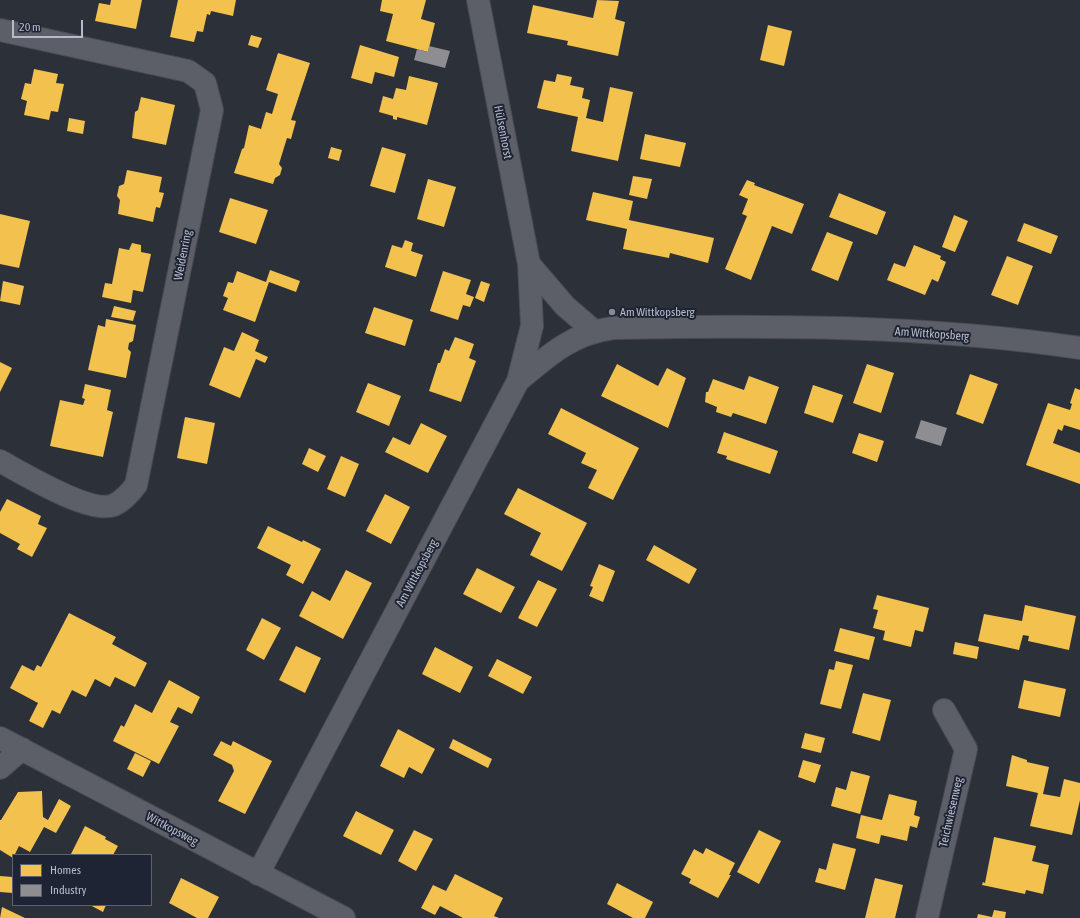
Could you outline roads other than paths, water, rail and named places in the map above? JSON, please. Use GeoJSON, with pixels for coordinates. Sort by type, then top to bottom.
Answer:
{"type":"FeatureCollection","features":[{"type":"Feature","properties":{"kind":"street","name":"Hülsenhorst"},"geometry":{"type":"LineString","coordinates":[[478,0],[529,264],[532,326],[518,381]]}},
{"type":"Feature","properties":{"kind":"street","name":"Weidenring"},"geometry":{"type":"LineString","coordinates":[[0,30],[188,71],[205,84],[212,110],[136,484],[125,498],[112,506],[98,506],[79,502],[0,461]]}},
{"type":"Feature","properties":{"kind":"street","name":"Hülsenhorst"},"geometry":{"type":"LineString","coordinates":[[529,264],[565,306],[594,331]]}},
{"type":"Feature","properties":{"kind":"street","name":"Am Wittkopsberg"},"geometry":{"type":"LineString","coordinates":[[258,874],[518,381],[558,347],[594,331],[613,328],[762,326],[908,332],[1042,342],[1080,348]]}},
{"type":"Feature","properties":{"kind":"street","name":"Teichwiesenweg"},"geometry":{"type":"LineString","coordinates":[[927,918],[966,749],[944,710]]}},
{"type":"Feature","properties":{"kind":"street","name":"Wittkopsweg"},"geometry":{"type":"LineString","coordinates":[[0,738],[344,918]]}},
{"type":"Feature","properties":{"kind":"street"},"geometry":{"type":"LineString","coordinates":[[0,768],[22,749]]}},
{"type":"Feature","properties":{"kind":"place","name":"Am Wittkopsberg"},"geometry":{"type":"Point","coordinates":[612,312]}}]}
